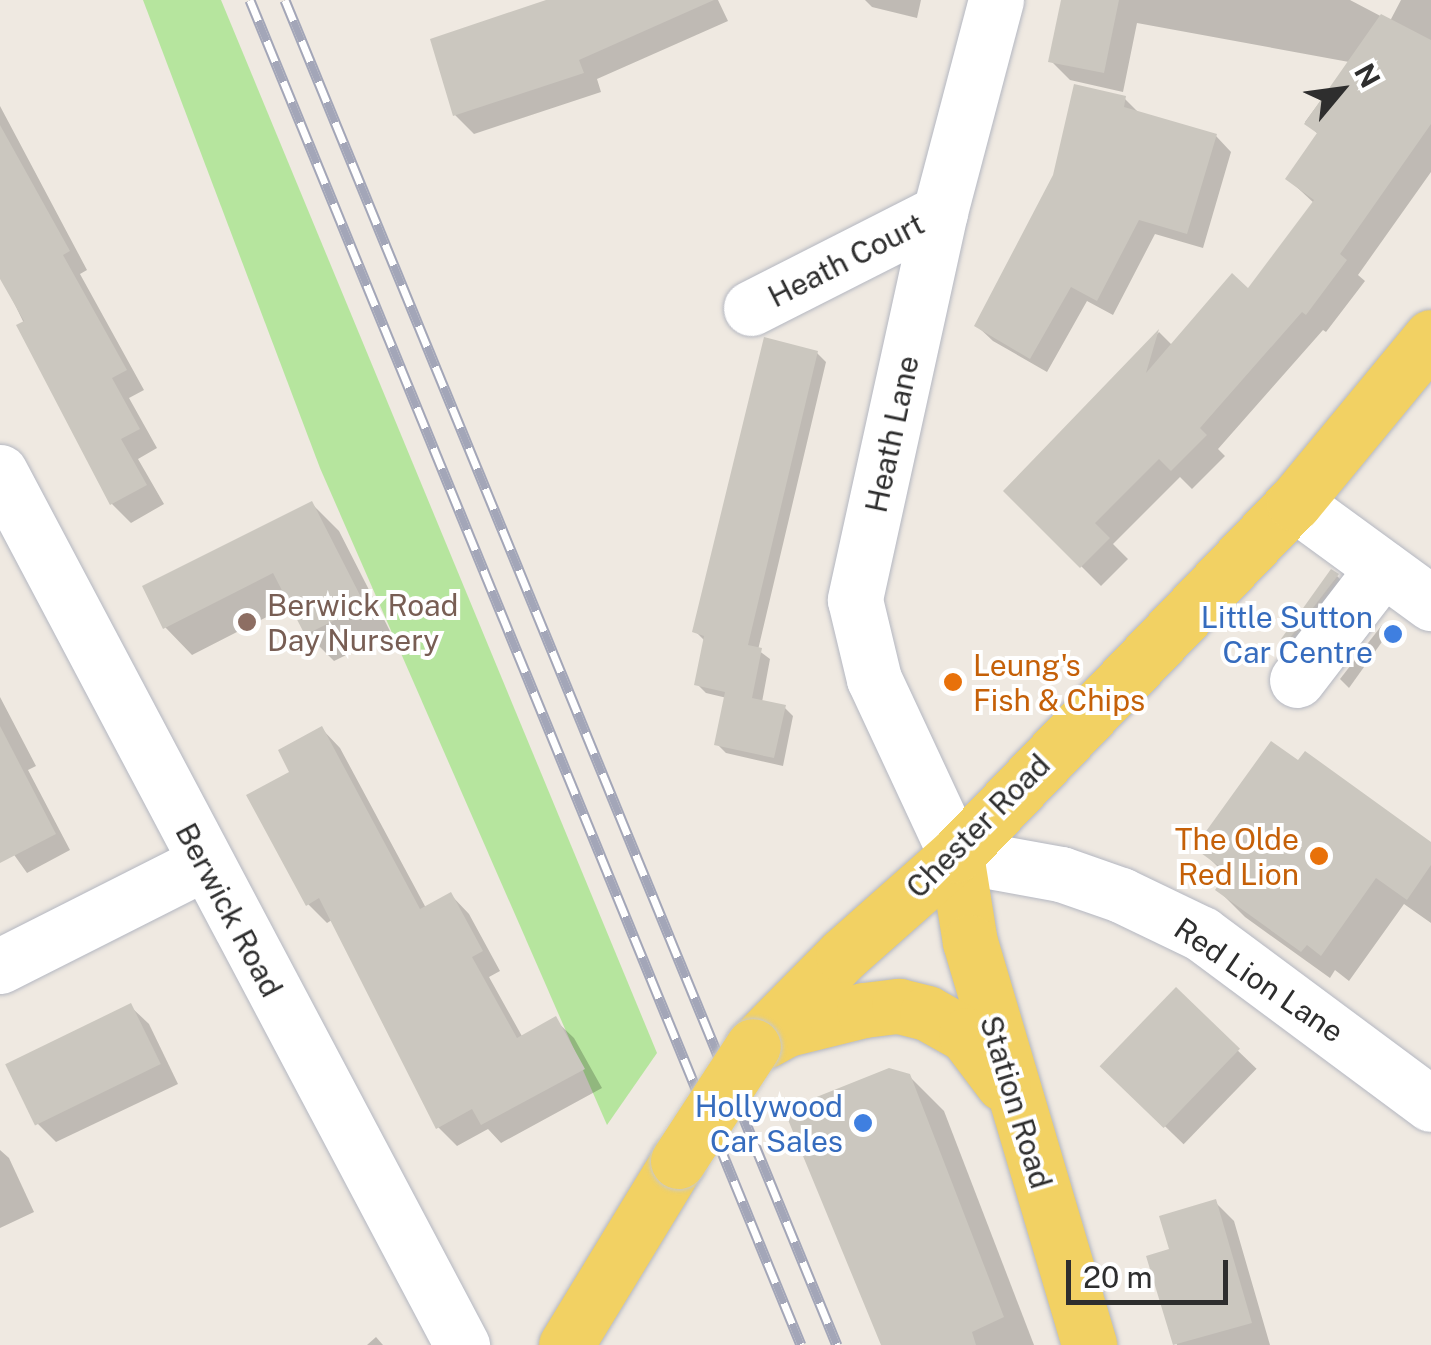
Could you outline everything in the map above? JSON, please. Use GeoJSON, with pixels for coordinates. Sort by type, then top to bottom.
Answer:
{"type":"FeatureCollection","features":[{"type":"Feature","properties":{"kind":"main road","name":"Chester Road"},"geometry":{"type":"LineString","coordinates":[[566,1345],[753,1046],[843,956],[956,856],[1294,503],[1431,337]]}},
{"type":"Feature","properties":{"kind":"main road","name":"Station Road"},"geometry":{"type":"LineString","coordinates":[[956,856],[970,942],[1088,1345]]}},
{"type":"Feature","properties":{"kind":"main road"},"geometry":{"type":"LineString","coordinates":[[753,1046],[788,1030],[864,1010],[898,1006],[927,1012],[966,1036],[1016,1101]]}},
{"type":"Feature","properties":{"kind":"street","name":"Heath Lane"},"geometry":{"type":"LineString","coordinates":[[956,856],[874,679],[855,600],[940,212],[996,0]]}},
{"type":"Feature","properties":{"kind":"street","name":"Heath Court"},"geometry":{"type":"LineString","coordinates":[[752,308],[940,212]]}},
{"type":"Feature","properties":{"kind":"street","name":"Berwick Road"},"geometry":{"type":"LineString","coordinates":[[0,472],[462,1345]]}},
{"type":"Feature","properties":{"kind":"street"},"geometry":{"type":"LineString","coordinates":[[1294,503],[1431,604]]}},
{"type":"Feature","properties":{"kind":"street"},"geometry":{"type":"LineString","coordinates":[[1297,680],[1384,568]]}},
{"type":"Feature","properties":{"kind":"street","name":"Red Lion Lane"},"geometry":{"type":"LineString","coordinates":[[956,856],[1061,874],[1121,895],[1202,934],[1431,1104]]}},
{"type":"Feature","properties":{"kind":"street"},"geometry":{"type":"LineString","coordinates":[[0,966],[204,863]]}},
{"type":"Feature","properties":{"kind":"green space"},"geometry":{"type":"Polygon","coordinates":[[[143,0],[221,0],[657,1053],[607,1125],[320,468],[143,0]]]}},
{"type":"Feature","properties":{"kind":"building"},"geometry":{"type":"Polygon","coordinates":[[[546,0],[714,0],[579,60],[584,73],[453,116],[430,39],[546,0]]]}},
{"type":"Feature","properties":{"kind":"building"},"geometry":{"type":"Polygon","coordinates":[[[1061,0],[1119,0],[1104,73],[1048,62],[1061,0]]]}},
{"type":"Feature","properties":{"kind":"building"},"geometry":{"type":"Polygon","coordinates":[[[1381,14],[1431,40],[1431,124],[1340,254],[1347,260],[1306,315],[1302,312],[1200,428],[1207,435],[1171,471],[1159,459],[1095,523],[1110,538],[1080,568],[1003,491],[1159,329],[1146,373],[1232,273],[1248,288],[1314,200],[1285,179],[1317,133],[1304,124],[1381,14]]]}},
{"type":"Feature","properties":{"kind":"building"},"geometry":{"type":"Polygon","coordinates":[[[1074,84],[1126,96],[1124,107],[1217,134],[1187,234],[1139,220],[1097,301],[1071,287],[1030,359],[974,326],[1053,175],[1074,84]]]}},
{"type":"Feature","properties":{"kind":"building"},"geometry":{"type":"Polygon","coordinates":[[[0,125],[70,251],[63,255],[127,370],[112,378],[140,429],[121,439],[147,485],[110,505],[16,325],[24,321],[0,279],[0,125]]]}},
{"type":"Feature","properties":{"kind":"building"},"geometry":{"type":"Polygon","coordinates":[[[764,337],[818,351],[748,645],[762,648],[752,698],[786,705],[774,758],[714,745],[725,692],[694,685],[704,636],[692,632],[764,337]]]}},
{"type":"Feature","properties":{"kind":"building"},"geometry":{"type":"Polygon","coordinates":[[[312,501],[365,605],[305,635],[273,573],[163,629],[142,586],[312,501]]]}},
{"type":"Feature","properties":{"kind":"building"},"geometry":{"type":"Polygon","coordinates":[[[1331,569],[1339,574],[1286,643],[1281,639],[1331,569]]]}},
{"type":"Feature","properties":{"kind":"building"},"geometry":{"type":"Polygon","coordinates":[[[0,726],[56,834],[0,863],[0,726]]]}},
{"type":"Feature","properties":{"kind":"building"},"geometry":{"type":"Polygon","coordinates":[[[322,726],[420,909],[451,892],[483,951],[472,957],[517,1038],[556,1016],[585,1069],[481,1125],[472,1109],[436,1129],[319,898],[306,906],[246,795],[289,772],[278,750],[322,726]]]}},
{"type":"Feature","properties":{"kind":"building","name":"The Olde Red Lion"},"geometry":{"type":"Polygon","coordinates":[[[1271,741],[1298,760],[1305,751],[1431,842],[1431,865],[1407,900],[1376,878],[1321,956],[1307,945],[1301,952],[1215,890],[1227,872],[1194,848],[1271,741]]]}},
{"type":"Feature","properties":{"kind":"building"},"geometry":{"type":"Polygon","coordinates":[[[1176,987],[1240,1049],[1164,1128],[1100,1066],[1176,987]]]}},
{"type":"Feature","properties":{"kind":"building"},"geometry":{"type":"Polygon","coordinates":[[[131,1003],[161,1064],[35,1125],[5,1064],[131,1003]]]}},
{"type":"Feature","properties":{"kind":"building"},"geometry":{"type":"Polygon","coordinates":[[[889,1068],[910,1074],[1004,1317],[972,1332],[976,1345],[881,1345],[784,1110],[889,1068]]]}},
{"type":"Feature","properties":{"kind":"building"},"geometry":{"type":"Polygon","coordinates":[[[1216,1199],[1252,1323],[1173,1345],[1146,1256],[1169,1249],[1159,1216],[1216,1199]]]}},
{"type":"Feature","properties":{"kind":"railway"},"geometry":{"type":"LineString","coordinates":[[250,0],[801,1345]]}},
{"type":"Feature","properties":{"kind":"railway"},"geometry":{"type":"LineString","coordinates":[[285,0],[837,1345]]}},
{"type":"Feature","properties":{"kind":"place","name":"Berwick Road Day Nursery"},"geometry":{"type":"Point","coordinates":[247,622]}},
{"type":"Feature","properties":{"kind":"place","name":"Little Sutton Car Centre"},"geometry":{"type":"Point","coordinates":[1393,634]}},
{"type":"Feature","properties":{"kind":"place","name":"Leung's Fish & Chips"},"geometry":{"type":"Point","coordinates":[953,682]}},
{"type":"Feature","properties":{"kind":"place","name":"The Olde Red Lion"},"geometry":{"type":"Point","coordinates":[1319,856]}},
{"type":"Feature","properties":{"kind":"place","name":"Hollywood Car Sales"},"geometry":{"type":"Point","coordinates":[863,1123]}}]}
